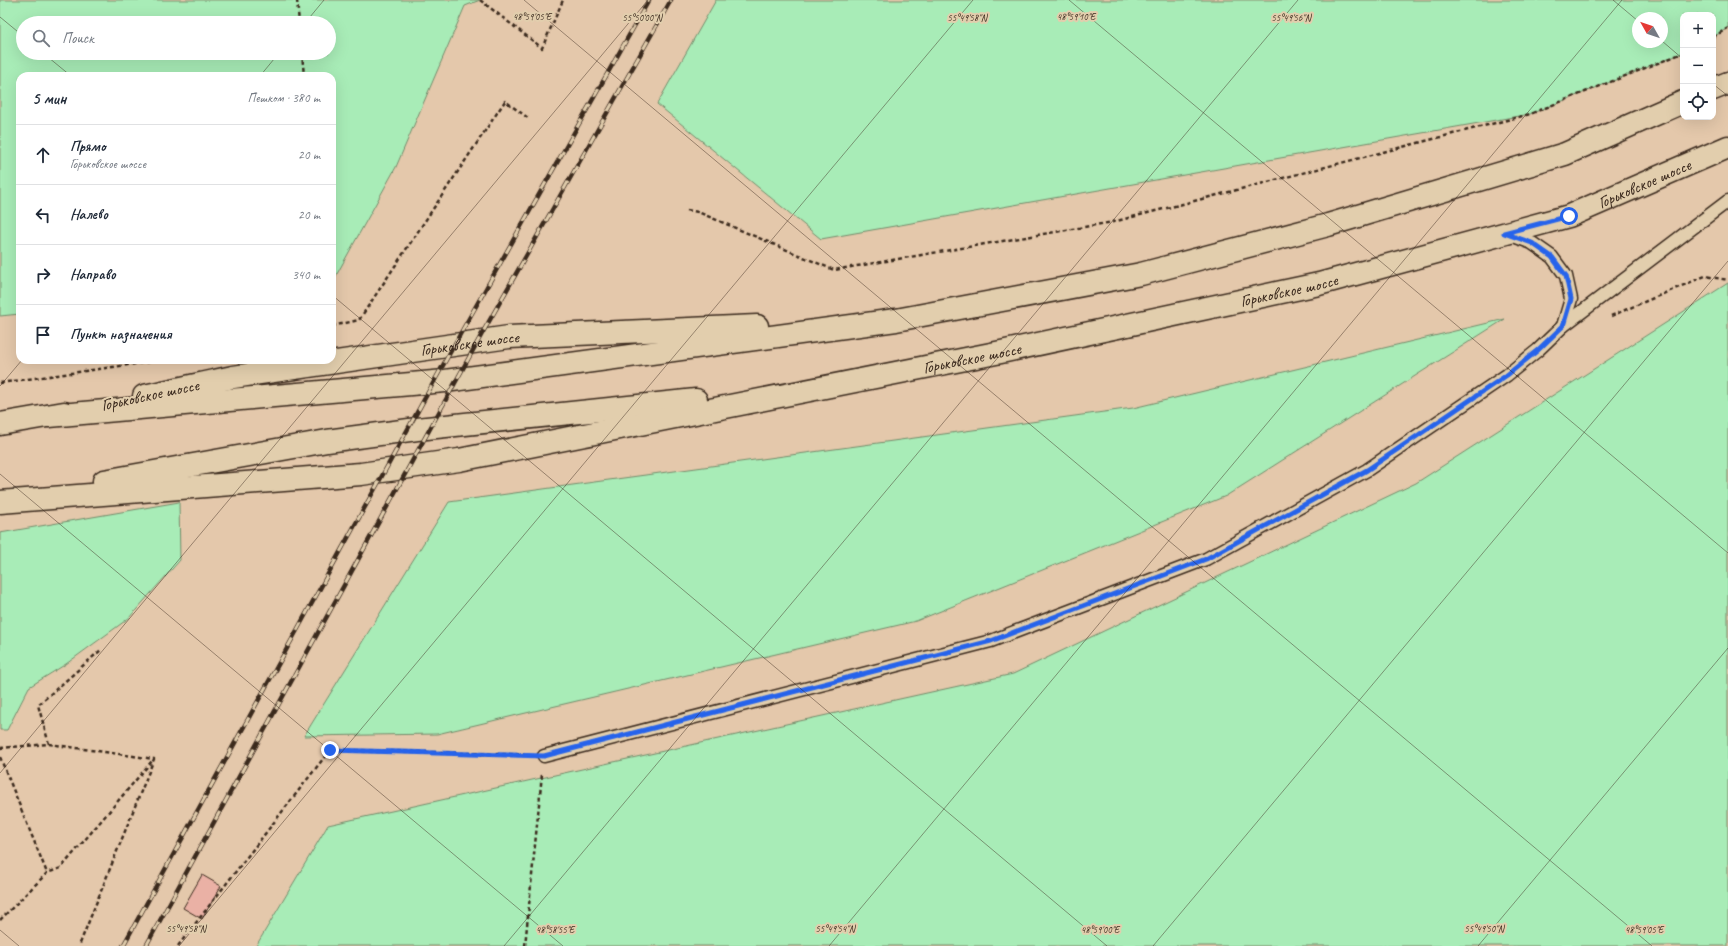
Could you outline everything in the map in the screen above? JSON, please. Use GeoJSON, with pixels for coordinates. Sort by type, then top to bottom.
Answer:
{"type":"FeatureCollection","features":[{"type":"Feature","properties":{"kind":"main road"},"geometry":{"type":"LineString","coordinates":[[1716,88],[1728,83]]}},
{"type":"Feature","properties":{"kind":"main road","name":"Горьковское шоссе"},"geometry":{"type":"LineString","coordinates":[[49,416],[445,381],[896,320],[1141,274],[1328,224],[1565,154],[1680,103]]}},
{"type":"Feature","properties":{"kind":"main road","name":"Горьковское шоссе"},"geometry":{"type":"LineString","coordinates":[[0,501],[369,473],[459,460],[834,385],[1319,284],[1569,216],[1728,146]]}},
{"type":"Feature","properties":{"kind":"main road","name":"Горьковское шоссе"},"geometry":{"type":"LineString","coordinates":[[336,362],[510,337],[896,320]]}},
{"type":"Feature","properties":{"kind":"main road","name":"Горьковское шоссе"},"geometry":{"type":"LineString","coordinates":[[0,424],[49,416],[233,377],[323,364]]}},
{"type":"Feature","properties":{"kind":"main road","name":"Горьковское шоссе"},"geometry":{"type":"LineString","coordinates":[[0,501],[327,441],[416,429],[834,385]]}},
{"type":"Feature","properties":{"kind":"lane"},"geometry":{"type":"LineString","coordinates":[[544,756],[991,641],[1206,559],[1367,470],[1507,375],[1538,350],[1563,326],[1728,200]]}},
{"type":"Feature","properties":{"kind":"lane"},"geometry":{"type":"LineString","coordinates":[[1504,233],[1532,243],[1552,257],[1566,276],[1571,299],[1563,326]]}},
{"type":"Feature","properties":{"kind":"path"},"geometry":{"type":"LineString","coordinates":[[297,0],[298,16]]}},
{"type":"Feature","properties":{"kind":"path"},"geometry":{"type":"LineString","coordinates":[[480,0],[542,48],[563,0]]}},
{"type":"Feature","properties":{"kind":"path"},"geometry":{"type":"LineString","coordinates":[[1716,35],[1728,28]]}},
{"type":"Feature","properties":{"kind":"path"},"geometry":{"type":"LineString","coordinates":[[687,210],[698,212],[834,270],[1113,222],[1530,114],[1680,54]]}},
{"type":"Feature","properties":{"kind":"path"},"geometry":{"type":"LineString","coordinates":[[303,60],[304,72]]}},
{"type":"Feature","properties":{"kind":"path"},"geometry":{"type":"LineString","coordinates":[[336,325],[358,320],[505,101],[528,118]]}},
{"type":"Feature","properties":{"kind":"path"},"geometry":{"type":"LineString","coordinates":[[1607,317],[1614,316],[1705,276],[1728,280]]}},
{"type":"Feature","properties":{"kind":"path"},"geometry":{"type":"LineString","coordinates":[[0,382],[134,364]]}},
{"type":"Feature","properties":{"kind":"path"},"geometry":{"type":"LineString","coordinates":[[49,744],[38,705],[102,649]]}},
{"type":"Feature","properties":{"kind":"path"},"geometry":{"type":"LineString","coordinates":[[0,748],[49,744],[154,759]]}},
{"type":"Feature","properties":{"kind":"path"},"geometry":{"type":"LineString","coordinates":[[178,946],[330,750],[544,756],[525,946]]}},
{"type":"Feature","properties":{"kind":"path"},"geometry":{"type":"LineString","coordinates":[[0,757],[47,873]]}},
{"type":"Feature","properties":{"kind":"path"},"geometry":{"type":"LineString","coordinates":[[0,920],[47,873],[61,868],[154,759]]}},
{"type":"Feature","properties":{"kind":"path"},"geometry":{"type":"LineString","coordinates":[[80,946],[154,759]]}},
{"type":"Feature","properties":{"kind":"green space"},"geometry":{"type":"Polygon","coordinates":[[[0,0],[480,0],[465,6],[396,167],[336,276],[336,72],[16,72],[16,314],[0,316],[0,0]]]}},
{"type":"Feature","properties":{"kind":"green space"},"geometry":{"type":"Polygon","coordinates":[[[716,0],[1728,0],[1728,28],[1716,35],[1716,12],[1680,12],[1680,54],[1530,114],[821,239],[657,104],[716,0]]]}},
{"type":"Feature","properties":{"kind":"green space"},"geometry":{"type":"Polygon","coordinates":[[[1728,283],[1728,946],[256,946],[328,825],[1013,674],[1416,483],[1728,283]]]}},
{"type":"Feature","properties":{"kind":"green space"},"geometry":{"type":"Polygon","coordinates":[[[1505,319],[1226,496],[916,621],[437,734],[304,736],[449,502],[1133,408],[1505,319]]]}},
{"type":"Feature","properties":{"kind":"green space"},"geometry":{"type":"Polygon","coordinates":[[[179,502],[180,560],[129,618],[66,664],[29,687],[7,730],[0,730],[0,533],[179,502]]]}},
{"type":"Feature","properties":{"kind":"building"},"geometry":{"type":"Polygon","coordinates":[[[202,875],[221,886],[202,919],[183,908],[202,875]]]}},
{"type":"Feature","properties":{"kind":"railway"},"geometry":{"type":"LineString","coordinates":[[123,946],[463,329],[649,0]]}},
{"type":"Feature","properties":{"kind":"railway"},"geometry":{"type":"LineString","coordinates":[[146,946],[483,332],[671,0]]}},
{"type":"Feature","properties":{"kind":"route"},"geometry":{"type":"LineString","coordinates":[[330,750],[544,756],[991,641],[1206,559],[1367,470],[1507,375],[1538,350],[1563,326],[1571,299],[1566,276],[1552,257],[1532,243],[1504,233],[1569,216]]}}]}
